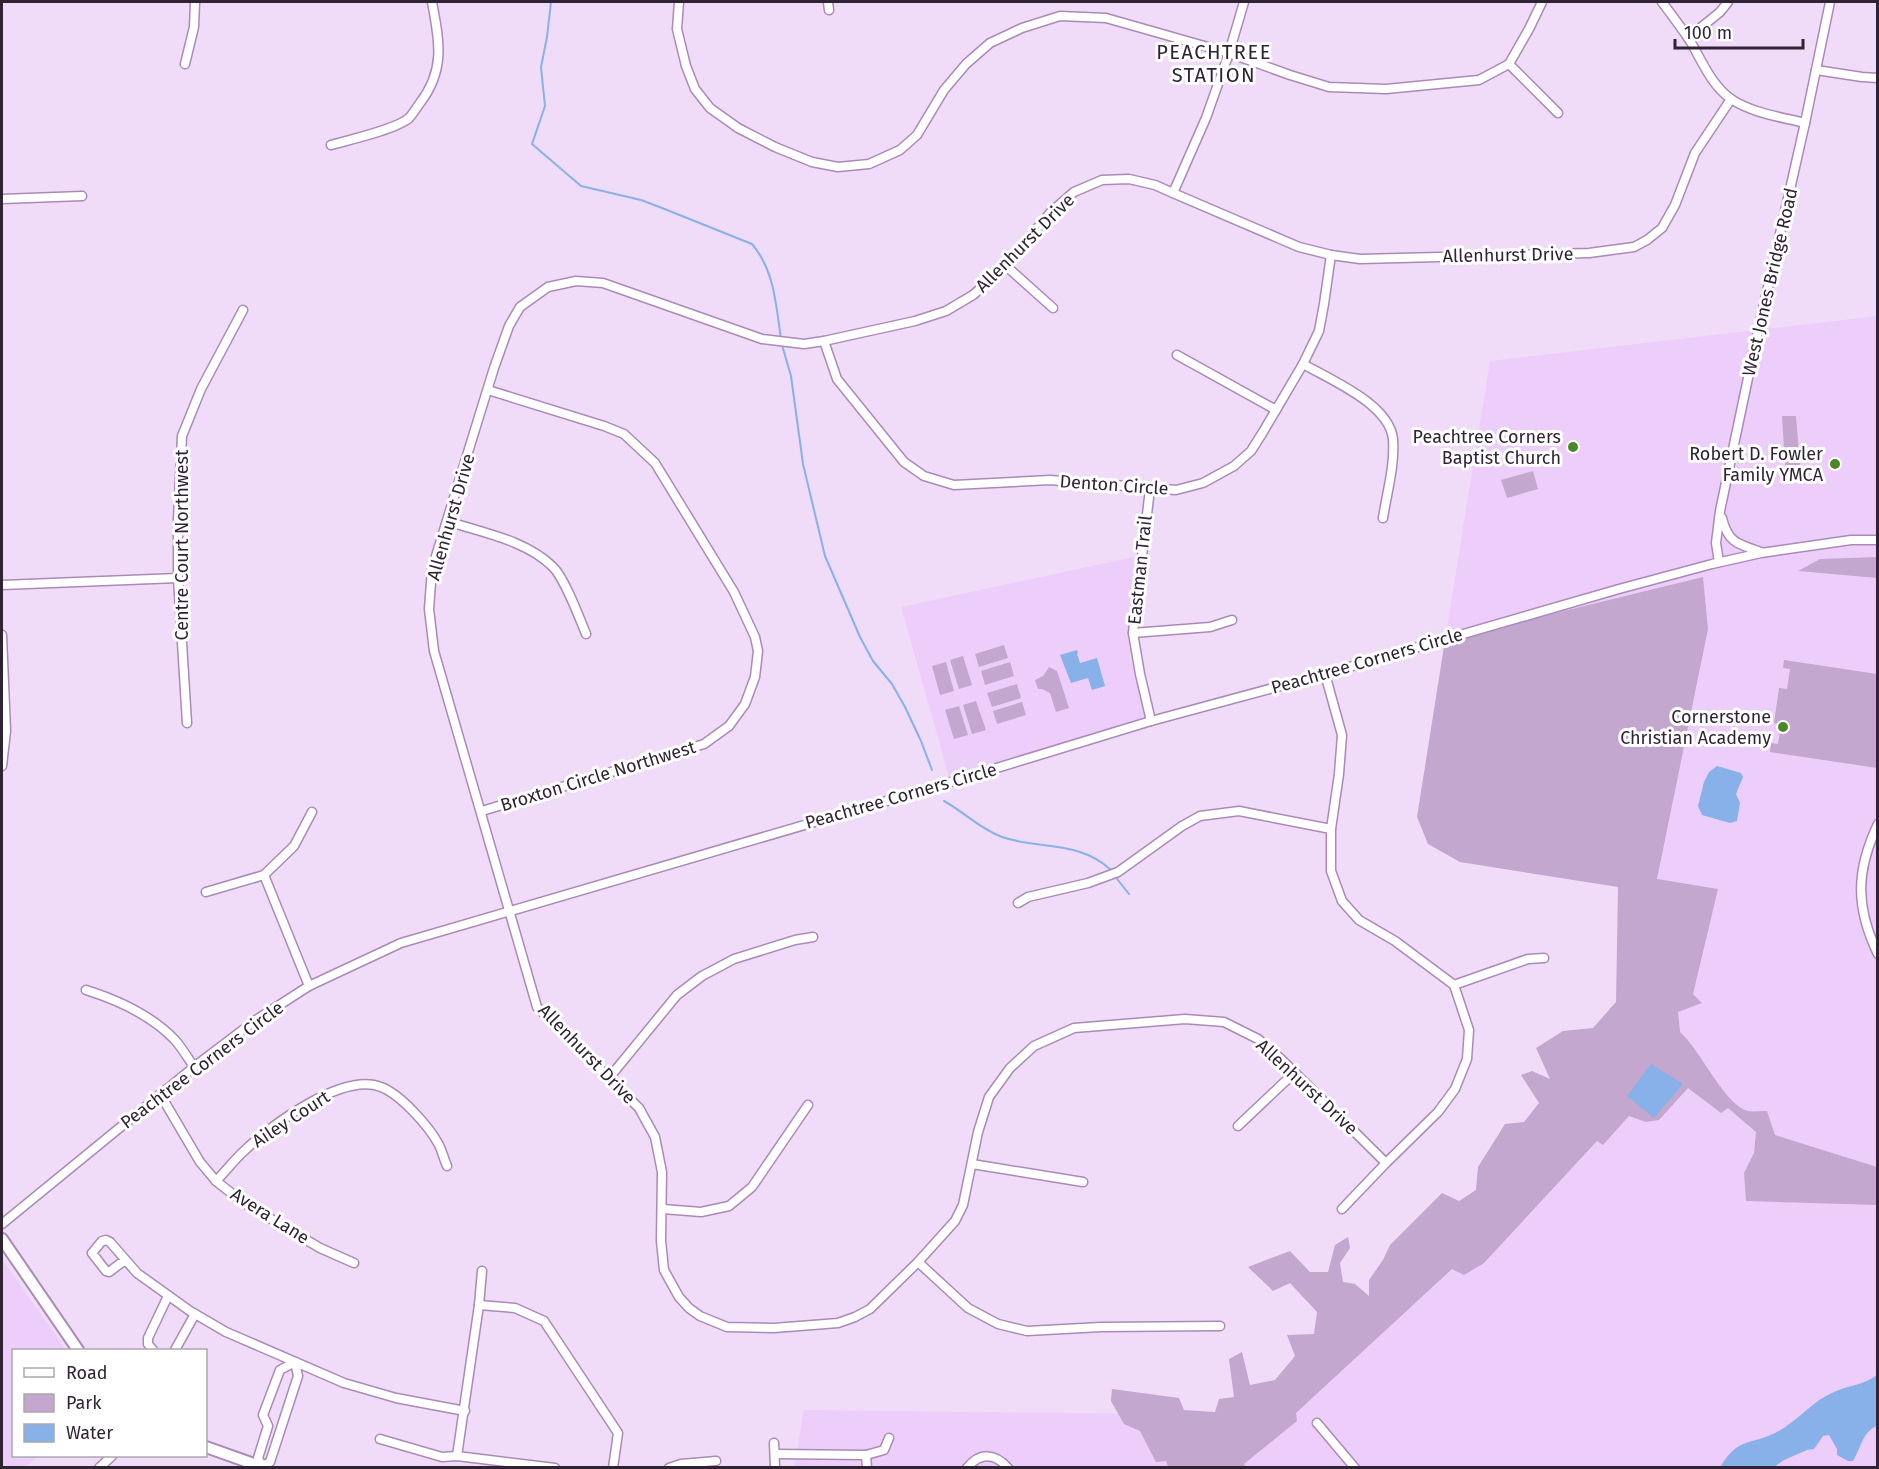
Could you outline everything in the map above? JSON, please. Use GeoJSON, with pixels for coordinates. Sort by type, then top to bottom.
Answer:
{"type":"FeatureCollection","features":[{"type":"Feature","properties":{"kind":"main road"},"geometry":{"type":"LineString","coordinates":[[2,1239],[77,1349]]}},
{"type":"Feature","properties":{"kind":"main road"},"geometry":{"type":"LineString","coordinates":[[207,1447],[263,1467]]}},
{"type":"Feature","properties":{"kind":"street"},"geometry":{"type":"LineString","coordinates":[[185,64],[194,27],[195,2]]}},
{"type":"Feature","properties":{"kind":"street"},"geometry":{"type":"LineString","coordinates":[[331,145],[387,128],[408,118],[424,97],[433,82],[439,57],[432,2]]}},
{"type":"Feature","properties":{"kind":"street"},"geometry":{"type":"LineString","coordinates":[[679,2],[677,29],[686,66],[695,89],[710,108],[738,129],[775,147],[812,162],[838,167],[869,164],[900,150],[916,135],[944,90],[966,64],[990,43],[1022,28],[1060,16],[1106,18],[1229,53],[1329,87],[1386,89],[1479,80],[1509,64],[1542,2]]}},
{"type":"Feature","properties":{"kind":"street"},"geometry":{"type":"LineString","coordinates":[[1173,192],[1206,118],[1245,2]]}},
{"type":"Feature","properties":{"kind":"street"},"geometry":{"type":"LineString","coordinates":[[1662,2],[1688,38],[1706,69],[1731,99],[1751,109],[1805,123]]}},
{"type":"Feature","properties":{"kind":"street"},"geometry":{"type":"LineString","coordinates":[[1688,38],[1720,12],[1728,2]]}},
{"type":"Feature","properties":{"kind":"street","name":"West Jones Bridge Road"},"geometry":{"type":"LineString","coordinates":[[1719,562],[1716,543],[1720,511],[1830,2]]}},
{"type":"Feature","properties":{"kind":"street"},"geometry":{"type":"LineString","coordinates":[[1509,64],[1558,113]]}},
{"type":"Feature","properties":{"kind":"street"},"geometry":{"type":"LineString","coordinates":[[1816,70],[1878,78]]}},
{"type":"Feature","properties":{"kind":"street","name":"Allenhurst Drive"},"geometry":{"type":"LineString","coordinates":[[1386,1163],[1258,1039],[1224,1022],[1185,1018],[1074,1028],[1034,1046],[1010,1068],[989,1097],[978,1132],[963,1205],[955,1221],[918,1262],[870,1309],[838,1323],[774,1328],[727,1327],[700,1316],[689,1308],[679,1297],[664,1270],[661,1241],[662,1172],[655,1137],[639,1108],[537,1006],[434,651],[429,609],[432,569],[488,390],[509,326],[520,307],[548,287],[576,280],[603,283],[762,339],[804,344],[824,341],[915,321],[946,311],[973,295],[1006,266],[1050,213],[1074,192],[1102,180],[1129,179],[1155,185],[1288,243],[1331,255],[1360,258],[1520,255],[1589,253],[1634,247],[1662,228],[1675,205],[1695,153],[1731,99]]}},
{"type":"Feature","properties":{"kind":"street"},"geometry":{"type":"LineString","coordinates":[[2,199],[82,196]]}},
{"type":"Feature","properties":{"kind":"street","name":"Denton Circle"},"geometry":{"type":"LineString","coordinates":[[824,341],[837,379],[904,462],[924,476],[954,485],[1050,480],[1176,490],[1203,483],[1234,466],[1251,451],[1303,364],[1319,331],[1331,255]]}},
{"type":"Feature","properties":{"kind":"street"},"geometry":{"type":"LineString","coordinates":[[1006,266],[1053,308]]}},
{"type":"Feature","properties":{"kind":"street","name":"Centre Court Northwest"},"geometry":{"type":"LineString","coordinates":[[187,723],[178,578],[182,436],[201,389],[243,310]]}},
{"type":"Feature","properties":{"kind":"street"},"geometry":{"type":"LineString","coordinates":[[1177,355],[1276,410]]}},
{"type":"Feature","properties":{"kind":"street"},"geometry":{"type":"LineString","coordinates":[[1303,364],[1372,404],[1384,417],[1392,436],[1393,458],[1383,518]]}},
{"type":"Feature","properties":{"kind":"street","name":"Broxton Circle Northwest"},"geometry":{"type":"LineString","coordinates":[[482,811],[704,744],[729,726],[745,704],[755,677],[758,651],[755,637],[734,592],[655,463],[624,434],[488,390]]}},
{"type":"Feature","properties":{"kind":"street","name":"Eastman Trail"},"geometry":{"type":"LineString","coordinates":[[1150,489],[1133,633],[1151,721]]}},
{"type":"Feature","properties":{"kind":"street"},"geometry":{"type":"LineString","coordinates":[[1720,511],[1725,532],[1733,540],[1761,553]]}},
{"type":"Feature","properties":{"kind":"street"},"geometry":{"type":"LineString","coordinates":[[447,521],[524,546],[554,568],[569,594],[586,634]]}},
{"type":"Feature","properties":{"kind":"street","name":"Peachtree Corners Circle"},"geometry":{"type":"LineString","coordinates":[[2,1224],[194,1066],[256,1020],[309,986],[401,943],[908,795],[1151,721],[1325,674],[1619,589],[1761,553],[1851,540],[1878,540]]}},
{"type":"Feature","properties":{"kind":"street"},"geometry":{"type":"LineString","coordinates":[[2,585],[178,578]]}},
{"type":"Feature","properties":{"kind":"street"},"geometry":{"type":"LineString","coordinates":[[1133,633],[1210,627],[1232,620]]}},
{"type":"Feature","properties":{"kind":"street"},"geometry":{"type":"LineString","coordinates":[[2,635],[6,731],[2,766]]}},
{"type":"Feature","properties":{"kind":"street"},"geometry":{"type":"LineString","coordinates":[[1325,674],[1342,735],[1331,829],[1331,871],[1342,901],[1359,920],[1395,941],[1454,985],[1469,1030],[1467,1059],[1455,1089],[1438,1112],[1342,1209]]}},
{"type":"Feature","properties":{"kind":"street"},"geometry":{"type":"LineString","coordinates":[[1018,903],[1028,897],[1088,883],[1118,872],[1182,826],[1200,816],[1239,811],[1331,829]]}},
{"type":"Feature","properties":{"kind":"street"},"geometry":{"type":"LineString","coordinates":[[206,892],[264,875],[294,846],[312,812]]}},
{"type":"Feature","properties":{"kind":"street"},"geometry":{"type":"LineString","coordinates":[[1878,824],[1867,847],[1860,899],[1870,938],[1878,954]]}},
{"type":"Feature","properties":{"kind":"street"},"geometry":{"type":"LineString","coordinates":[[264,875],[309,986]]}},
{"type":"Feature","properties":{"kind":"street"},"geometry":{"type":"LineString","coordinates":[[609,1077],[677,995],[702,975],[734,959],[795,940],[813,937]]}},
{"type":"Feature","properties":{"kind":"street"},"geometry":{"type":"LineString","coordinates":[[1454,985],[1528,959],[1544,958]]}},
{"type":"Feature","properties":{"kind":"street"},"geometry":{"type":"LineString","coordinates":[[86,990],[111,998],[152,1021],[175,1040],[194,1066]]}},
{"type":"Feature","properties":{"kind":"street"},"geometry":{"type":"LineString","coordinates":[[1238,1126],[1294,1073]]}},
{"type":"Feature","properties":{"kind":"street","name":"Ailey Court"},"geometry":{"type":"LineString","coordinates":[[216,1181],[244,1151],[267,1132],[324,1094],[355,1084],[380,1086],[406,1103],[438,1143],[447,1166]]}},
{"type":"Feature","properties":{"kind":"street","name":"Avera Lane"},"geometry":{"type":"LineString","coordinates":[[160,1094],[200,1162],[216,1181],[244,1203],[320,1248],[354,1263]]}},
{"type":"Feature","properties":{"kind":"street"},"geometry":{"type":"LineString","coordinates":[[663,1209],[701,1212],[729,1206],[752,1187],[808,1105]]}},
{"type":"Feature","properties":{"kind":"street"},"geometry":{"type":"LineString","coordinates":[[972,1164],[1083,1182]]}},
{"type":"Feature","properties":{"kind":"street"},"geometry":{"type":"LineString","coordinates":[[125,1260],[137,1273],[168,1296],[226,1332],[344,1383],[396,1398],[465,1411]]}},
{"type":"Feature","properties":{"kind":"street"},"geometry":{"type":"LineString","coordinates":[[918,1262],[968,1308],[998,1324],[1027,1331],[1101,1327],[1220,1326]]}},
{"type":"Feature","properties":{"kind":"street"},"geometry":{"type":"LineString","coordinates":[[457,1456],[465,1411],[482,1271]]}},
{"type":"Feature","properties":{"kind":"street"},"geometry":{"type":"LineString","coordinates":[[152,1349],[148,1344],[148,1338],[168,1296]]}},
{"type":"Feature","properties":{"kind":"street"},"geometry":{"type":"LineString","coordinates":[[479,1305],[515,1308],[544,1322],[618,1433],[613,1467]]}},
{"type":"Feature","properties":{"kind":"street"},"geometry":{"type":"LineString","coordinates":[[176,1349],[195,1314]]}},
{"type":"Feature","properties":{"kind":"street"},"geometry":{"type":"LineString","coordinates":[[295,1362],[298,1376],[270,1462],[263,1467],[258,1458],[268,1426],[263,1415],[279,1370],[295,1362]]}},
{"type":"Feature","properties":{"kind":"street"},"geometry":{"type":"LineString","coordinates":[[1317,1424],[1355,1467]]}},
{"type":"Feature","properties":{"kind":"street"},"geometry":{"type":"LineString","coordinates":[[268,1426],[280,1430]]}},
{"type":"Feature","properties":{"kind":"street"},"geometry":{"type":"LineString","coordinates":[[775,1454],[867,1455],[884,1450],[889,1438]]}},
{"type":"Feature","properties":{"kind":"street"},"geometry":{"type":"LineString","coordinates":[[380,1439],[442,1456],[555,1467]]}},
{"type":"Feature","properties":{"kind":"street"},"geometry":{"type":"LineString","coordinates":[[774,1443],[775,1467]]}},
{"type":"Feature","properties":{"kind":"street"},"geometry":{"type":"LineString","coordinates":[[867,1455],[867,1467]]}},
{"type":"Feature","properties":{"kind":"street"},"geometry":{"type":"LineString","coordinates":[[967,1467],[972,1461],[987,1455],[1001,1459],[1008,1467]]}},
{"type":"Feature","properties":{"kind":"street"},"geometry":{"type":"LineString","coordinates":[[669,1467],[716,1461]]}},
{"type":"Feature","properties":{"kind":"shaded area"},"geometry":{"type":"Polygon","coordinates":[[[1877,316],[1877,1467],[794,1468],[804,1410],[1250,1415],[1354,1326],[1627,1037],[1659,871],[1445,640],[1490,361],[1877,316]]]}},
{"type":"Feature","properties":{"kind":"shaded area"},"geometry":{"type":"Polygon","coordinates":[[[1143,555],[1132,615],[1130,657],[1148,722],[951,784],[901,607],[1143,555]]]}},
{"type":"Feature","properties":{"kind":"shaded area"},"geometry":{"type":"Polygon","coordinates":[[[2,1259],[65,1349],[12,1349],[12,1457],[38,1457],[25,1467],[2,1467],[2,1259]]]}},
{"type":"Feature","properties":{"kind":"green space"},"geometry":{"type":"Polygon","coordinates":[[[1782,416],[1796,416],[1800,465],[1785,465],[1782,416]]]}},
{"type":"Feature","properties":{"kind":"green space"},"geometry":{"type":"Polygon","coordinates":[[[1533,471],[1538,489],[1507,498],[1501,480],[1533,471]]]}},
{"type":"Feature","properties":{"kind":"green space"},"geometry":{"type":"Polygon","coordinates":[[[1877,557],[1877,578],[1798,571],[1820,559],[1877,557]]]}},
{"type":"Feature","properties":{"kind":"green space"},"geometry":{"type":"Polygon","coordinates":[[[1703,577],[1708,629],[1657,879],[1718,889],[1693,994],[1702,1003],[1678,1012],[1680,1032],[1730,1099],[1748,1111],[1767,1111],[1775,1135],[1877,1167],[1877,1205],[1746,1201],[1744,1173],[1754,1153],[1756,1132],[1728,1108],[1721,1113],[1688,1088],[1659,1120],[1646,1122],[1629,1116],[1603,1145],[1597,1141],[1484,1263],[1464,1275],[1452,1269],[1296,1413],[1297,1421],[1244,1464],[1246,1467],[1168,1467],[1166,1461],[1156,1462],[1140,1431],[1124,1424],[1111,1401],[1112,1389],[1179,1398],[1184,1410],[1215,1412],[1219,1399],[1234,1397],[1229,1359],[1242,1352],[1250,1385],[1275,1380],[1295,1356],[1287,1335],[1314,1334],[1317,1312],[1290,1283],[1273,1291],[1248,1267],[1290,1251],[1310,1272],[1328,1272],[1335,1245],[1348,1237],[1350,1248],[1340,1263],[1343,1282],[1355,1284],[1369,1296],[1369,1280],[1390,1245],[1442,1193],[1459,1201],[1476,1190],[1478,1167],[1505,1124],[1524,1122],[1539,1103],[1521,1075],[1532,1071],[1550,1079],[1536,1048],[1563,1031],[1593,1028],[1616,1002],[1618,887],[1460,862],[1428,844],[1417,817],[1445,640],[1703,577]]]}},
{"type":"Feature","properties":{"kind":"green space"},"geometry":{"type":"Polygon","coordinates":[[[1004,645],[1008,658],[979,667],[975,654],[1004,645]]]}},
{"type":"Feature","properties":{"kind":"green space"},"geometry":{"type":"Polygon","coordinates":[[[963,656],[972,685],[959,689],[950,660],[963,656]]]}},
{"type":"Feature","properties":{"kind":"green space"},"geometry":{"type":"Polygon","coordinates":[[[1784,660],[1877,674],[1877,768],[1770,752],[1771,743],[1778,744],[1781,725],[1774,723],[1779,688],[1787,689],[1790,669],[1783,668],[1784,660]]]}},
{"type":"Feature","properties":{"kind":"green space"},"geometry":{"type":"Polygon","coordinates":[[[946,662],[954,691],[940,695],[932,666],[946,662]]]}},
{"type":"Feature","properties":{"kind":"green space"},"geometry":{"type":"Polygon","coordinates":[[[1010,662],[1014,676],[985,685],[981,671],[1010,662]]]}},
{"type":"Feature","properties":{"kind":"green space"},"geometry":{"type":"Polygon","coordinates":[[[1049,667],[1057,671],[1069,708],[1056,712],[1050,693],[1038,689],[1035,680],[1043,676],[1049,667]]]}},
{"type":"Feature","properties":{"kind":"green space"},"geometry":{"type":"Polygon","coordinates":[[[1017,684],[1021,698],[992,707],[987,693],[1017,684]]]}},
{"type":"Feature","properties":{"kind":"green space"},"geometry":{"type":"Polygon","coordinates":[[[976,701],[986,730],[972,734],[963,705],[976,701]]]}},
{"type":"Feature","properties":{"kind":"green space"},"geometry":{"type":"Polygon","coordinates":[[[1022,702],[1026,715],[997,724],[993,711],[1022,702]]]}},
{"type":"Feature","properties":{"kind":"green space"},"geometry":{"type":"Polygon","coordinates":[[[959,706],[968,735],[954,739],[945,710],[959,706]]]}},
{"type":"Feature","properties":{"kind":"water"},"geometry":{"type":"Polygon","coordinates":[[[1077,650],[1080,663],[1097,658],[1105,686],[1092,690],[1088,678],[1071,683],[1060,655],[1077,650]]]}},
{"type":"Feature","properties":{"kind":"water"},"geometry":{"type":"Polygon","coordinates":[[[1717,766],[1741,773],[1743,777],[1736,794],[1740,803],[1737,821],[1730,823],[1702,815],[1698,806],[1704,782],[1709,772],[1717,766]]]}},
{"type":"Feature","properties":{"kind":"water"},"geometry":{"type":"Polygon","coordinates":[[[1651,1064],[1683,1084],[1654,1118],[1627,1096],[1651,1064]]]}},
{"type":"Feature","properties":{"kind":"water"},"geometry":{"type":"Polygon","coordinates":[[[1877,1375],[1877,1426],[1865,1436],[1853,1461],[1837,1455],[1837,1449],[1829,1435],[1823,1436],[1814,1449],[1784,1460],[1774,1467],[1720,1467],[1739,1446],[1777,1432],[1826,1396],[1877,1375]]]}},
{"type":"Feature","properties":{"kind":"waterway"},"geometry":{"type":"LineString","coordinates":[[551,2],[541,67],[545,106],[532,144],[581,186],[641,200],[752,244],[760,254],[770,277],[781,339]]}},
{"type":"Feature","properties":{"kind":"waterway"},"geometry":{"type":"LineString","coordinates":[[782,345],[791,376],[803,464],[825,556],[860,637],[873,661],[892,684],[905,707],[932,770]]}},
{"type":"Feature","properties":{"kind":"waterway"},"geometry":{"type":"LineString","coordinates":[[944,801],[986,830],[1002,837],[1086,854],[1111,870]]}},
{"type":"Feature","properties":{"kind":"waterway"},"geometry":{"type":"LineString","coordinates":[[1114,875],[1129,894]]}},
{"type":"Feature","properties":{"kind":"place","name":"Peachtree Corners Baptist Church"},"geometry":{"type":"Point","coordinates":[1573,447]}},
{"type":"Feature","properties":{"kind":"place","name":"Robert D. Fowler Family YMCA"},"geometry":{"type":"Point","coordinates":[1835,464]}},
{"type":"Feature","properties":{"kind":"place","name":"Cornerstone Christian Academy"},"geometry":{"type":"Point","coordinates":[1783,727]}},
{"type":"Feature","properties":{"kind":"district","name":"PEACHTREE STATION"},"geometry":{"type":"Point","coordinates":[1214,64]}}]}
